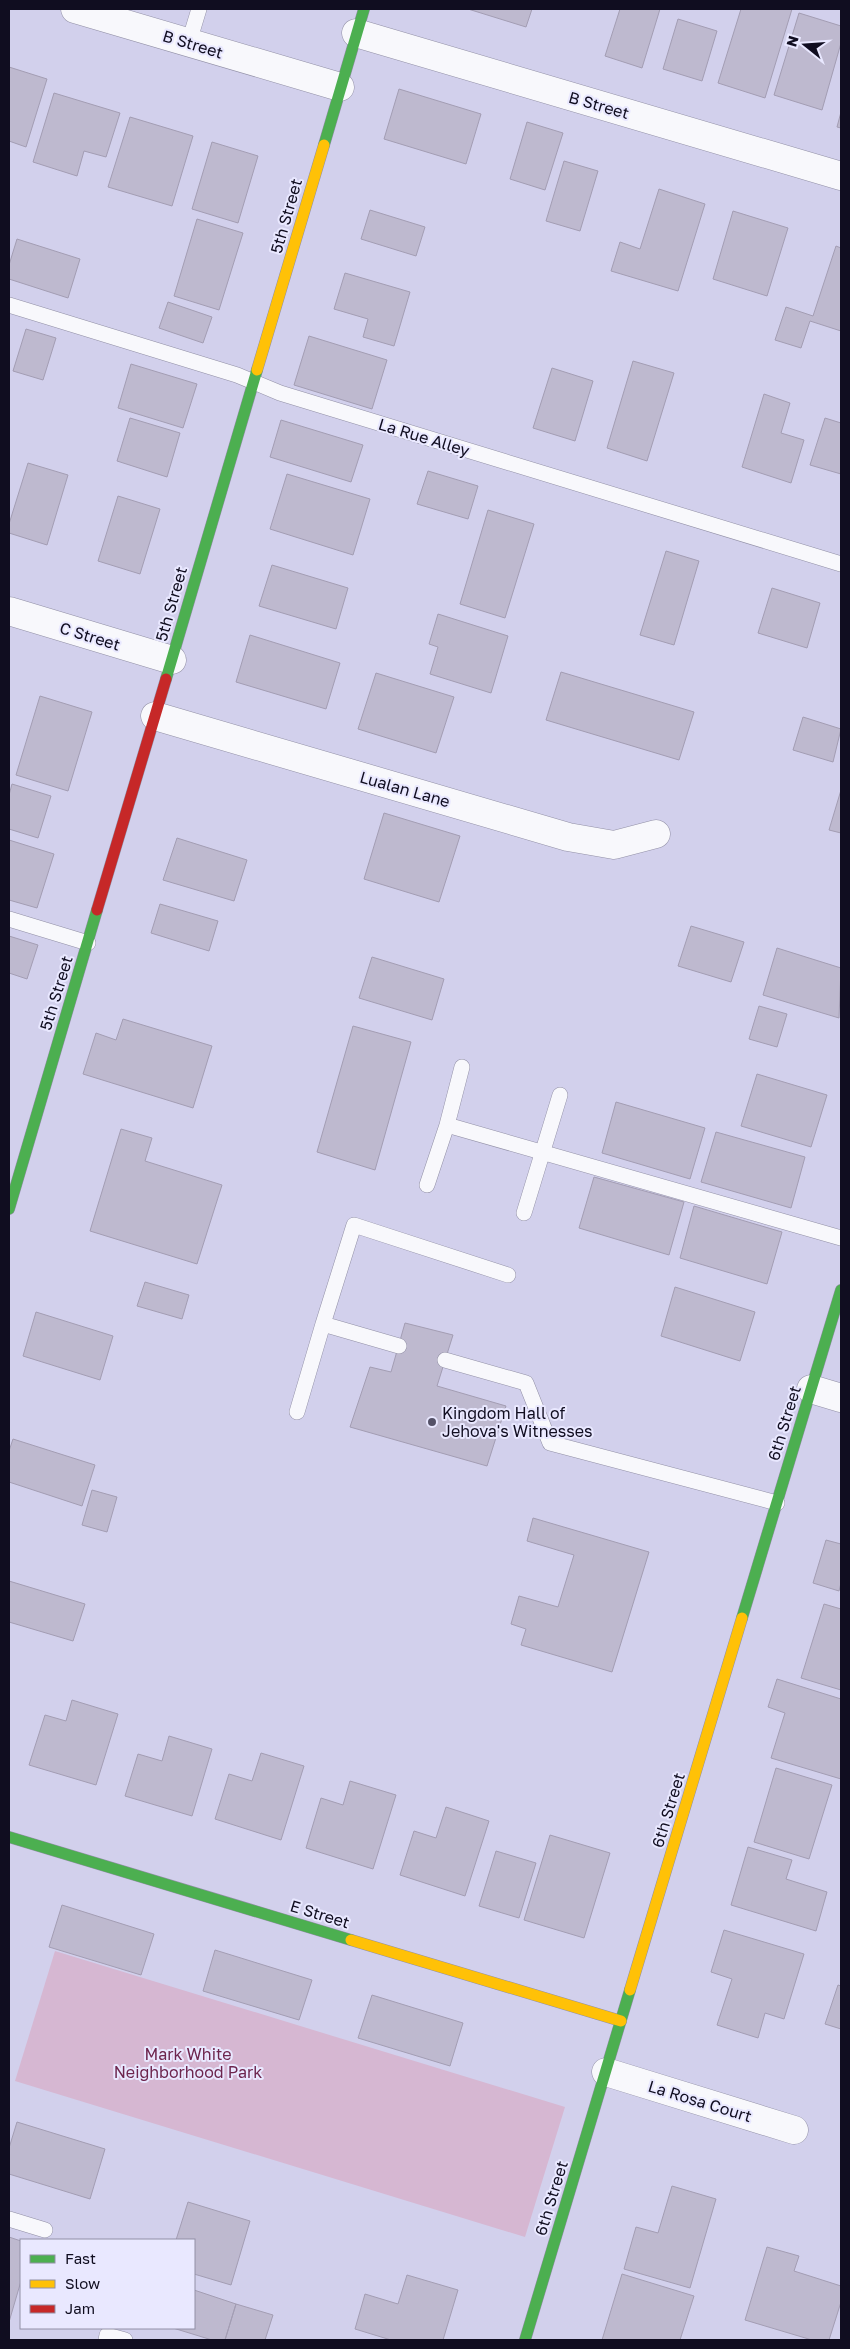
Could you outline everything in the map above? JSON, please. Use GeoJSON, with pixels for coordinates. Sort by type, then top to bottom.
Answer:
{"type":"FeatureCollection","features":[{"type":"Feature","properties":{"kind":"street","name":"B Street"},"geometry":{"type":"LineString","coordinates":[[74,9],[340,88]]}},
{"type":"Feature","properties":{"kind":"street","name":"B Street"},"geometry":{"type":"LineString","coordinates":[[360,21],[841,176]]}},
{"type":"Feature","properties":{"kind":"street","name":"5th Street"},"geometry":{"type":"LineString","coordinates":[[9,1209],[360,21]]}},
{"type":"Feature","properties":{"kind":"street","name":"C Street"},"geometry":{"type":"LineString","coordinates":[[9,611],[172,660]]}},
{"type":"Feature","properties":{"kind":"street","name":"Lualan Lane"},"geometry":{"type":"LineString","coordinates":[[156,716],[568,837],[614,844],[656,834]]}},
{"type":"Feature","properties":{"kind":"street","name":"6th Street"},"geometry":{"type":"LineString","coordinates":[[525,2340],[841,1290]]}},
{"type":"Feature","properties":{"kind":"street"},"geometry":{"type":"LineString","coordinates":[[811,1389],[841,1398]]}},
{"type":"Feature","properties":{"kind":"street","name":"E Street"},"geometry":{"type":"LineString","coordinates":[[9,1838],[621,2021]]}},
{"type":"Feature","properties":{"kind":"street","name":"La Rosa Court"},"geometry":{"type":"LineString","coordinates":[[606,2072],[794,2130]]}},
{"type":"Feature","properties":{"kind":"lane"},"geometry":{"type":"LineString","coordinates":[[189,42],[199,9]]}},
{"type":"Feature","properties":{"kind":"lane","name":"La Rue Alley"},"geometry":{"type":"LineString","coordinates":[[9,305],[237,375],[280,394],[841,564]]}},
{"type":"Feature","properties":{"kind":"lane"},"geometry":{"type":"LineString","coordinates":[[9,919],[88,943]]}},
{"type":"Feature","properties":{"kind":"lane"},"geometry":{"type":"LineString","coordinates":[[427,1186],[447,1125],[462,1068]]}},
{"type":"Feature","properties":{"kind":"lane"},"geometry":{"type":"LineString","coordinates":[[524,1213],[560,1095]]}},
{"type":"Feature","properties":{"kind":"lane"},"geometry":{"type":"LineString","coordinates":[[447,1125],[841,1238]]}},
{"type":"Feature","properties":{"kind":"lane"},"geometry":{"type":"LineString","coordinates":[[297,1412],[354,1224],[508,1275]]}},
{"type":"Feature","properties":{"kind":"lane"},"geometry":{"type":"LineString","coordinates":[[323,1324],[399,1346]]}},
{"type":"Feature","properties":{"kind":"lane"},"geometry":{"type":"LineString","coordinates":[[445,1360],[526,1383],[550,1443],[777,1503]]}},
{"type":"Feature","properties":{"kind":"lane"},"geometry":{"type":"LineString","coordinates":[[9,2218],[45,2230]]}},
{"type":"Feature","properties":{"kind":"lane"},"geometry":{"type":"LineString","coordinates":[[106,2340],[107,2335],[125,2340]]}},
{"type":"Feature","properties":{"kind":"green space","name":"Mark White Neighborhood Park"},"geometry":{"type":"Polygon","coordinates":[[[55,1951],[565,2107],[525,2237],[15,2081],[55,1951]]]}},
{"type":"Feature","properties":{"kind":"building"},"geometry":{"type":"Polygon","coordinates":[[[468,9],[532,9],[526,27],[468,9]]]}},
{"type":"Feature","properties":{"kind":"building"},"geometry":{"type":"Polygon","coordinates":[[[620,9],[660,9],[642,68],[605,56],[620,9]]]}},
{"type":"Feature","properties":{"kind":"building"},"geometry":{"type":"Polygon","coordinates":[[[741,9],[792,9],[765,98],[718,83],[741,9]]]}},
{"type":"Feature","properties":{"kind":"building"},"geometry":{"type":"Polygon","coordinates":[[[799,13],[841,26],[841,43],[822,110],[774,95],[799,13]]]}},
{"type":"Feature","properties":{"kind":"building"},"geometry":{"type":"Polygon","coordinates":[[[678,19],[717,31],[702,81],[663,69],[678,19]]]}},
{"type":"Feature","properties":{"kind":"building"},"geometry":{"type":"Polygon","coordinates":[[[9,67],[47,79],[26,147],[9,141],[9,67]]]}},
{"type":"Feature","properties":{"kind":"building"},"geometry":{"type":"Polygon","coordinates":[[[399,89],[481,114],[466,164],[384,139],[399,89]]]}},
{"type":"Feature","properties":{"kind":"building"},"geometry":{"type":"Polygon","coordinates":[[[54,93],[120,113],[106,157],[84,151],[77,176],[33,162],[54,93]]]}},
{"type":"Feature","properties":{"kind":"building"},"geometry":{"type":"Polygon","coordinates":[[[841,112],[841,128],[837,127],[841,112]]]}},
{"type":"Feature","properties":{"kind":"building"},"geometry":{"type":"Polygon","coordinates":[[[130,117],[193,136],[172,206],[108,187],[130,117]]]}},
{"type":"Feature","properties":{"kind":"building"},"geometry":{"type":"Polygon","coordinates":[[[527,122],[563,133],[545,190],[510,179],[527,122]]]}},
{"type":"Feature","properties":{"kind":"building"},"geometry":{"type":"Polygon","coordinates":[[[212,142],[258,156],[238,223],[192,209],[212,142]]]}},
{"type":"Feature","properties":{"kind":"building"},"geometry":{"type":"Polygon","coordinates":[[[564,161],[598,171],[580,231],[546,221],[564,161]]]}},
{"type":"Feature","properties":{"kind":"building"},"geometry":{"type":"Polygon","coordinates":[[[659,189],[705,204],[678,291],[611,271],[620,242],[640,249],[659,189]]]}},
{"type":"Feature","properties":{"kind":"building"},"geometry":{"type":"Polygon","coordinates":[[[370,210],[425,227],[416,256],[361,239],[370,210]]]}},
{"type":"Feature","properties":{"kind":"building"},"geometry":{"type":"Polygon","coordinates":[[[733,211],[788,228],[767,296],[713,279],[733,211]]]}},
{"type":"Feature","properties":{"kind":"building"},"geometry":{"type":"Polygon","coordinates":[[[197,219],[243,233],[219,310],[174,296],[197,219]]]}},
{"type":"Feature","properties":{"kind":"building"},"geometry":{"type":"Polygon","coordinates":[[[17,239],[80,259],[68,298],[9,279],[9,265],[17,239]]]}},
{"type":"Feature","properties":{"kind":"building"},"geometry":{"type":"Polygon","coordinates":[[[836,246],[841,248],[841,331],[810,321],[801,348],[775,340],[786,307],[813,316],[836,246]]]}},
{"type":"Feature","properties":{"kind":"building"},"geometry":{"type":"Polygon","coordinates":[[[345,273],[410,292],[394,346],[363,337],[368,319],[334,309],[345,273]]]}},
{"type":"Feature","properties":{"kind":"building"},"geometry":{"type":"Polygon","coordinates":[[[168,302],[212,317],[203,343],[159,328],[168,302]]]}},
{"type":"Feature","properties":{"kind":"building"},"geometry":{"type":"Polygon","coordinates":[[[26,329],[56,338],[43,380],[13,371],[26,329]]]}},
{"type":"Feature","properties":{"kind":"building"},"geometry":{"type":"Polygon","coordinates":[[[309,336],[387,360],[372,409],[294,385],[309,336]]]}},
{"type":"Feature","properties":{"kind":"building"},"geometry":{"type":"Polygon","coordinates":[[[633,361],[674,373],[647,461],[607,448],[633,361]]]}},
{"type":"Feature","properties":{"kind":"building"},"geometry":{"type":"Polygon","coordinates":[[[131,364],[197,384],[183,428],[118,408],[131,364]]]}},
{"type":"Feature","properties":{"kind":"building"},"geometry":{"type":"Polygon","coordinates":[[[552,368],[593,381],[575,441],[533,428],[552,368]]]}},
{"type":"Feature","properties":{"kind":"building"},"geometry":{"type":"Polygon","coordinates":[[[764,394],[790,403],[781,433],[804,440],[791,483],[742,467],[764,394]]]}},
{"type":"Feature","properties":{"kind":"building"},"geometry":{"type":"Polygon","coordinates":[[[130,418],[180,433],[167,477],[117,461],[130,418]]]}},
{"type":"Feature","properties":{"kind":"building"},"geometry":{"type":"Polygon","coordinates":[[[825,418],[841,423],[841,474],[810,465],[825,418]]]}},
{"type":"Feature","properties":{"kind":"building"},"geometry":{"type":"Polygon","coordinates":[[[281,420],[363,445],[351,482],[270,457],[281,420]]]}},
{"type":"Feature","properties":{"kind":"building"},"geometry":{"type":"Polygon","coordinates":[[[28,463],[68,475],[47,545],[9,533],[9,524],[28,463]]]}},
{"type":"Feature","properties":{"kind":"building"},"geometry":{"type":"Polygon","coordinates":[[[428,471],[478,486],[468,519],[417,504],[428,471]]]}},
{"type":"Feature","properties":{"kind":"building"},"geometry":{"type":"Polygon","coordinates":[[[287,474],[370,499],[353,555],[270,529],[287,474]]]}},
{"type":"Feature","properties":{"kind":"building"},"geometry":{"type":"Polygon","coordinates":[[[118,496],[160,509],[140,574],[98,561],[118,496]]]}},
{"type":"Feature","properties":{"kind":"building"},"geometry":{"type":"Polygon","coordinates":[[[488,510],[534,524],[505,618],[460,604],[488,510]]]}},
{"type":"Feature","properties":{"kind":"building"},"geometry":{"type":"Polygon","coordinates":[[[666,551],[699,561],[674,645],[640,635],[666,551]]]}},
{"type":"Feature","properties":{"kind":"building"},"geometry":{"type":"Polygon","coordinates":[[[272,565],[348,588],[336,629],[259,606],[272,565]]]}},
{"type":"Feature","properties":{"kind":"building"},"geometry":{"type":"Polygon","coordinates":[[[772,588],[820,603],[807,648],[758,633],[772,588]]]}},
{"type":"Feature","properties":{"kind":"building"},"geometry":{"type":"Polygon","coordinates":[[[438,614],[508,636],[491,693],[430,674],[438,647],[429,644],[438,614]]]}},
{"type":"Feature","properties":{"kind":"building"},"geometry":{"type":"Polygon","coordinates":[[[250,635],[340,663],[326,709],[236,682],[250,635]]]}},
{"type":"Feature","properties":{"kind":"building"},"geometry":{"type":"Polygon","coordinates":[[[561,672],[694,712],[679,760],[546,720],[561,672]]]}},
{"type":"Feature","properties":{"kind":"building"},"geometry":{"type":"Polygon","coordinates":[[[376,673],[454,697],[436,753],[358,729],[376,673]]]}},
{"type":"Feature","properties":{"kind":"building"},"geometry":{"type":"Polygon","coordinates":[[[40,696],[92,712],[68,791],[16,775],[40,696]]]}},
{"type":"Feature","properties":{"kind":"building"},"geometry":{"type":"Polygon","coordinates":[[[803,717],[841,729],[833,762],[793,750],[803,717]]]}},
{"type":"Feature","properties":{"kind":"building"},"geometry":{"type":"Polygon","coordinates":[[[12,784],[51,796],[38,838],[9,829],[9,795],[12,784]]]}},
{"type":"Feature","properties":{"kind":"building"},"geometry":{"type":"Polygon","coordinates":[[[841,790],[841,833],[829,830],[841,790]]]}},
{"type":"Feature","properties":{"kind":"building"},"geometry":{"type":"Polygon","coordinates":[[[384,813],[460,836],[439,902],[364,879],[384,813]]]}},
{"type":"Feature","properties":{"kind":"building"},"geometry":{"type":"Polygon","coordinates":[[[177,838],[247,860],[234,901],[163,880],[177,838]]]}},
{"type":"Feature","properties":{"kind":"building"},"geometry":{"type":"Polygon","coordinates":[[[9,840],[54,854],[37,908],[9,900],[9,840]]]}},
{"type":"Feature","properties":{"kind":"building"},"geometry":{"type":"Polygon","coordinates":[[[160,904],[218,921],[209,951],[151,933],[160,904]]]}},
{"type":"Feature","properties":{"kind":"building"},"geometry":{"type":"Polygon","coordinates":[[[691,926],[744,942],[731,982],[678,966],[691,926]]]}},
{"type":"Feature","properties":{"kind":"building"},"geometry":{"type":"Polygon","coordinates":[[[9,936],[38,945],[27,979],[9,973],[9,936]]]}},
{"type":"Feature","properties":{"kind":"building"},"geometry":{"type":"Polygon","coordinates":[[[777,948],[841,968],[839,1018],[763,995],[777,948]]]}},
{"type":"Feature","properties":{"kind":"building"},"geometry":{"type":"Polygon","coordinates":[[[372,957],[444,979],[432,1020],[359,998],[372,957]]]}},
{"type":"Feature","properties":{"kind":"building"},"geometry":{"type":"Polygon","coordinates":[[[759,1006],[787,1014],[777,1047],[749,1039],[759,1006]]]}},
{"type":"Feature","properties":{"kind":"building"},"geometry":{"type":"Polygon","coordinates":[[[123,1019],[212,1046],[193,1108],[83,1074],[96,1033],[116,1040],[123,1019]]]}},
{"type":"Feature","properties":{"kind":"building"},"geometry":{"type":"Polygon","coordinates":[[[353,1026],[411,1042],[375,1170],[317,1152],[353,1026]]]}},
{"type":"Feature","properties":{"kind":"building"},"geometry":{"type":"Polygon","coordinates":[[[757,1074],[827,1095],[811,1147],[741,1126],[757,1074]]]}},
{"type":"Feature","properties":{"kind":"building"},"geometry":{"type":"Polygon","coordinates":[[[616,1102],[705,1128],[690,1179],[602,1153],[616,1102]]]}},
{"type":"Feature","properties":{"kind":"building"},"geometry":{"type":"Polygon","coordinates":[[[121,1129],[152,1138],[145,1161],[222,1185],[197,1264],[90,1231],[121,1129]]]}},
{"type":"Feature","properties":{"kind":"building"},"geometry":{"type":"Polygon","coordinates":[[[716,1132],[805,1157],[791,1208],[701,1182],[716,1132]]]}},
{"type":"Feature","properties":{"kind":"building"},"geometry":{"type":"Polygon","coordinates":[[[594,1177],[684,1202],[669,1255],[579,1228],[594,1177]]]}},
{"type":"Feature","properties":{"kind":"building"},"geometry":{"type":"Polygon","coordinates":[[[694,1206],[782,1232],[767,1284],[680,1258],[694,1206]]]}},
{"type":"Feature","properties":{"kind":"building"},"geometry":{"type":"Polygon","coordinates":[[[145,1282],[189,1295],[182,1319],[137,1306],[145,1282]]]}},
{"type":"Feature","properties":{"kind":"building"},"geometry":{"type":"Polygon","coordinates":[[[675,1287],[755,1312],[740,1361],[661,1336],[675,1287]]]}},
{"type":"Feature","properties":{"kind":"building"},"geometry":{"type":"Polygon","coordinates":[[[36,1312],[113,1336],[100,1380],[23,1356],[36,1312]]]}},
{"type":"Feature","properties":{"kind":"building","name":"Kingdom Hall of Jehova's Witnesses"},"geometry":{"type":"Polygon","coordinates":[[[405,1323],[453,1335],[437,1386],[506,1406],[487,1466],[350,1427],[370,1367],[391,1372],[405,1323]]]}},
{"type":"Feature","properties":{"kind":"building"},"geometry":{"type":"Polygon","coordinates":[[[13,1439],[95,1465],[82,1506],[9,1482],[9,1451],[13,1439]]]}},
{"type":"Feature","properties":{"kind":"building"},"geometry":{"type":"Polygon","coordinates":[[[92,1490],[117,1497],[107,1532],[82,1525],[92,1490]]]}},
{"type":"Feature","properties":{"kind":"building"},"geometry":{"type":"Polygon","coordinates":[[[533,1518],[649,1552],[612,1672],[521,1645],[526,1629],[511,1624],[519,1596],[558,1607],[574,1555],[527,1541],[533,1518]]]}},
{"type":"Feature","properties":{"kind":"building"},"geometry":{"type":"Polygon","coordinates":[[[826,1540],[841,1544],[841,1583],[839,1591],[813,1583],[826,1540]]]}},
{"type":"Feature","properties":{"kind":"building"},"geometry":{"type":"Polygon","coordinates":[[[9,1581],[85,1604],[73,1641],[9,1622],[9,1581]]]}},
{"type":"Feature","properties":{"kind":"building"},"geometry":{"type":"Polygon","coordinates":[[[824,1604],[841,1609],[841,1690],[801,1678],[824,1604]]]}},
{"type":"Feature","properties":{"kind":"building"},"geometry":{"type":"Polygon","coordinates":[[[777,1679],[841,1699],[841,1779],[771,1758],[785,1713],[768,1707],[777,1679]]]}},
{"type":"Feature","properties":{"kind":"building"},"geometry":{"type":"Polygon","coordinates":[[[72,1700],[118,1714],[96,1785],[29,1765],[45,1715],[66,1721],[72,1700]]]}},
{"type":"Feature","properties":{"kind":"building"},"geometry":{"type":"Polygon","coordinates":[[[169,1736],[212,1749],[192,1816],[125,1796],[138,1754],[162,1761],[169,1736]]]}},
{"type":"Feature","properties":{"kind":"building"},"geometry":{"type":"Polygon","coordinates":[[[261,1753],[304,1766],[281,1840],[215,1819],[229,1774],[252,1781],[261,1753]]]}},
{"type":"Feature","properties":{"kind":"building"},"geometry":{"type":"Polygon","coordinates":[[[776,1768],[832,1785],[809,1859],[754,1842],[776,1768]]]}},
{"type":"Feature","properties":{"kind":"building"},"geometry":{"type":"Polygon","coordinates":[[[350,1781],[396,1795],[373,1869],[306,1848],[321,1798],[343,1805],[350,1781]]]}},
{"type":"Feature","properties":{"kind":"building"},"geometry":{"type":"Polygon","coordinates":[[[446,1807],[489,1821],[465,1896],[400,1875],[414,1831],[436,1838],[446,1807]]]}},
{"type":"Feature","properties":{"kind":"building"},"geometry":{"type":"Polygon","coordinates":[[[550,1835],[610,1853],[584,1938],[524,1920],[550,1835]]]}},
{"type":"Feature","properties":{"kind":"building"},"geometry":{"type":"Polygon","coordinates":[[[748,1847],[792,1860],[786,1879],[827,1892],[816,1931],[731,1905],[748,1847]]]}},
{"type":"Feature","properties":{"kind":"building"},"geometry":{"type":"Polygon","coordinates":[[[496,1851],[536,1863],[519,1918],[479,1906],[496,1851]]]}},
{"type":"Feature","properties":{"kind":"building"},"geometry":{"type":"Polygon","coordinates":[[[62,1905],[154,1934],[141,1975],[49,1947],[62,1905]]]}},
{"type":"Feature","properties":{"kind":"building"},"geometry":{"type":"Polygon","coordinates":[[[724,1930],[804,1954],[784,2019],[765,2013],[758,2038],[717,2025],[732,1979],[711,1972],[724,1930]]]}},
{"type":"Feature","properties":{"kind":"building"},"geometry":{"type":"Polygon","coordinates":[[[215,1950],[312,1980],[299,2020],[203,1991],[215,1950]]]}},
{"type":"Feature","properties":{"kind":"building"},"geometry":{"type":"Polygon","coordinates":[[[838,1985],[841,1986],[841,2029],[825,2024],[838,1985]]]}},
{"type":"Feature","properties":{"kind":"building"},"geometry":{"type":"Polygon","coordinates":[[[372,1995],[463,2023],[450,2066],[358,2038],[372,1995]]]}},
{"type":"Feature","properties":{"kind":"building"},"geometry":{"type":"Polygon","coordinates":[[[17,2122],[105,2149],[90,2199],[9,2174],[9,2148],[17,2122]]]}},
{"type":"Feature","properties":{"kind":"building"},"geometry":{"type":"Polygon","coordinates":[[[672,2186],[716,2199],[690,2288],[624,2269],[636,2227],[658,2233],[672,2186]]]}},
{"type":"Feature","properties":{"kind":"building"},"geometry":{"type":"Polygon","coordinates":[[[188,2202],[250,2221],[231,2285],[195,2274],[195,2239],[176,2239],[188,2202]]]}},
{"type":"Feature","properties":{"kind":"building"},"geometry":{"type":"Polygon","coordinates":[[[9,2237],[20,2241],[20,2284],[9,2322],[9,2237]]]}},
{"type":"Feature","properties":{"kind":"building"},"geometry":{"type":"Polygon","coordinates":[[[767,2247],[799,2256],[794,2271],[841,2286],[841,2302],[829,2340],[812,2340],[745,2320],[767,2247]]]}},
{"type":"Feature","properties":{"kind":"building"},"geometry":{"type":"Polygon","coordinates":[[[622,2274],[694,2296],[680,2340],[602,2340],[622,2274]]]}},
{"type":"Feature","properties":{"kind":"building"},"geometry":{"type":"Polygon","coordinates":[[[407,2275],[458,2290],[443,2340],[391,2340],[355,2329],[365,2294],[398,2304],[407,2275]]]}},
{"type":"Feature","properties":{"kind":"building"},"geometry":{"type":"Polygon","coordinates":[[[195,2290],[236,2304],[225,2340],[212,2340],[176,2329],[195,2329],[195,2290]]]}},
{"type":"Feature","properties":{"kind":"building"},"geometry":{"type":"Polygon","coordinates":[[[236,2304],[273,2315],[265,2340],[225,2340],[236,2304]]]}},
{"type":"Feature","properties":{"kind":"traffic: fast"},"geometry":{"type":"LineString","coordinates":[[324,145],[364,9]]}},
{"type":"Feature","properties":{"kind":"traffic: fast"},"geometry":{"type":"LineString","coordinates":[[166,679],[257,370]]}},
{"type":"Feature","properties":{"kind":"traffic: fast"},"geometry":{"type":"LineString","coordinates":[[9,1209],[97,910]]}},
{"type":"Feature","properties":{"kind":"traffic: fast"},"geometry":{"type":"LineString","coordinates":[[742,1618],[841,1290]]}},
{"type":"Feature","properties":{"kind":"traffic: fast"},"geometry":{"type":"LineString","coordinates":[[9,1837],[351,1940]]}},
{"type":"Feature","properties":{"kind":"traffic: fast"},"geometry":{"type":"LineString","coordinates":[[525,2340],[630,1990]]}},
{"type":"Feature","properties":{"kind":"traffic: slow"},"geometry":{"type":"LineString","coordinates":[[257,370],[324,145]]}},
{"type":"Feature","properties":{"kind":"traffic: slow"},"geometry":{"type":"LineString","coordinates":[[630,1990],[742,1618]]}},
{"type":"Feature","properties":{"kind":"traffic: slow"},"geometry":{"type":"LineString","coordinates":[[351,1940],[621,2021]]}},
{"type":"Feature","properties":{"kind":"traffic: jam"},"geometry":{"type":"LineString","coordinates":[[97,910],[166,679]]}},
{"type":"Feature","properties":{"kind":"place","name":"Kingdom Hall of Jehova's Witnesses"},"geometry":{"type":"Point","coordinates":[432,1422]}}]}
